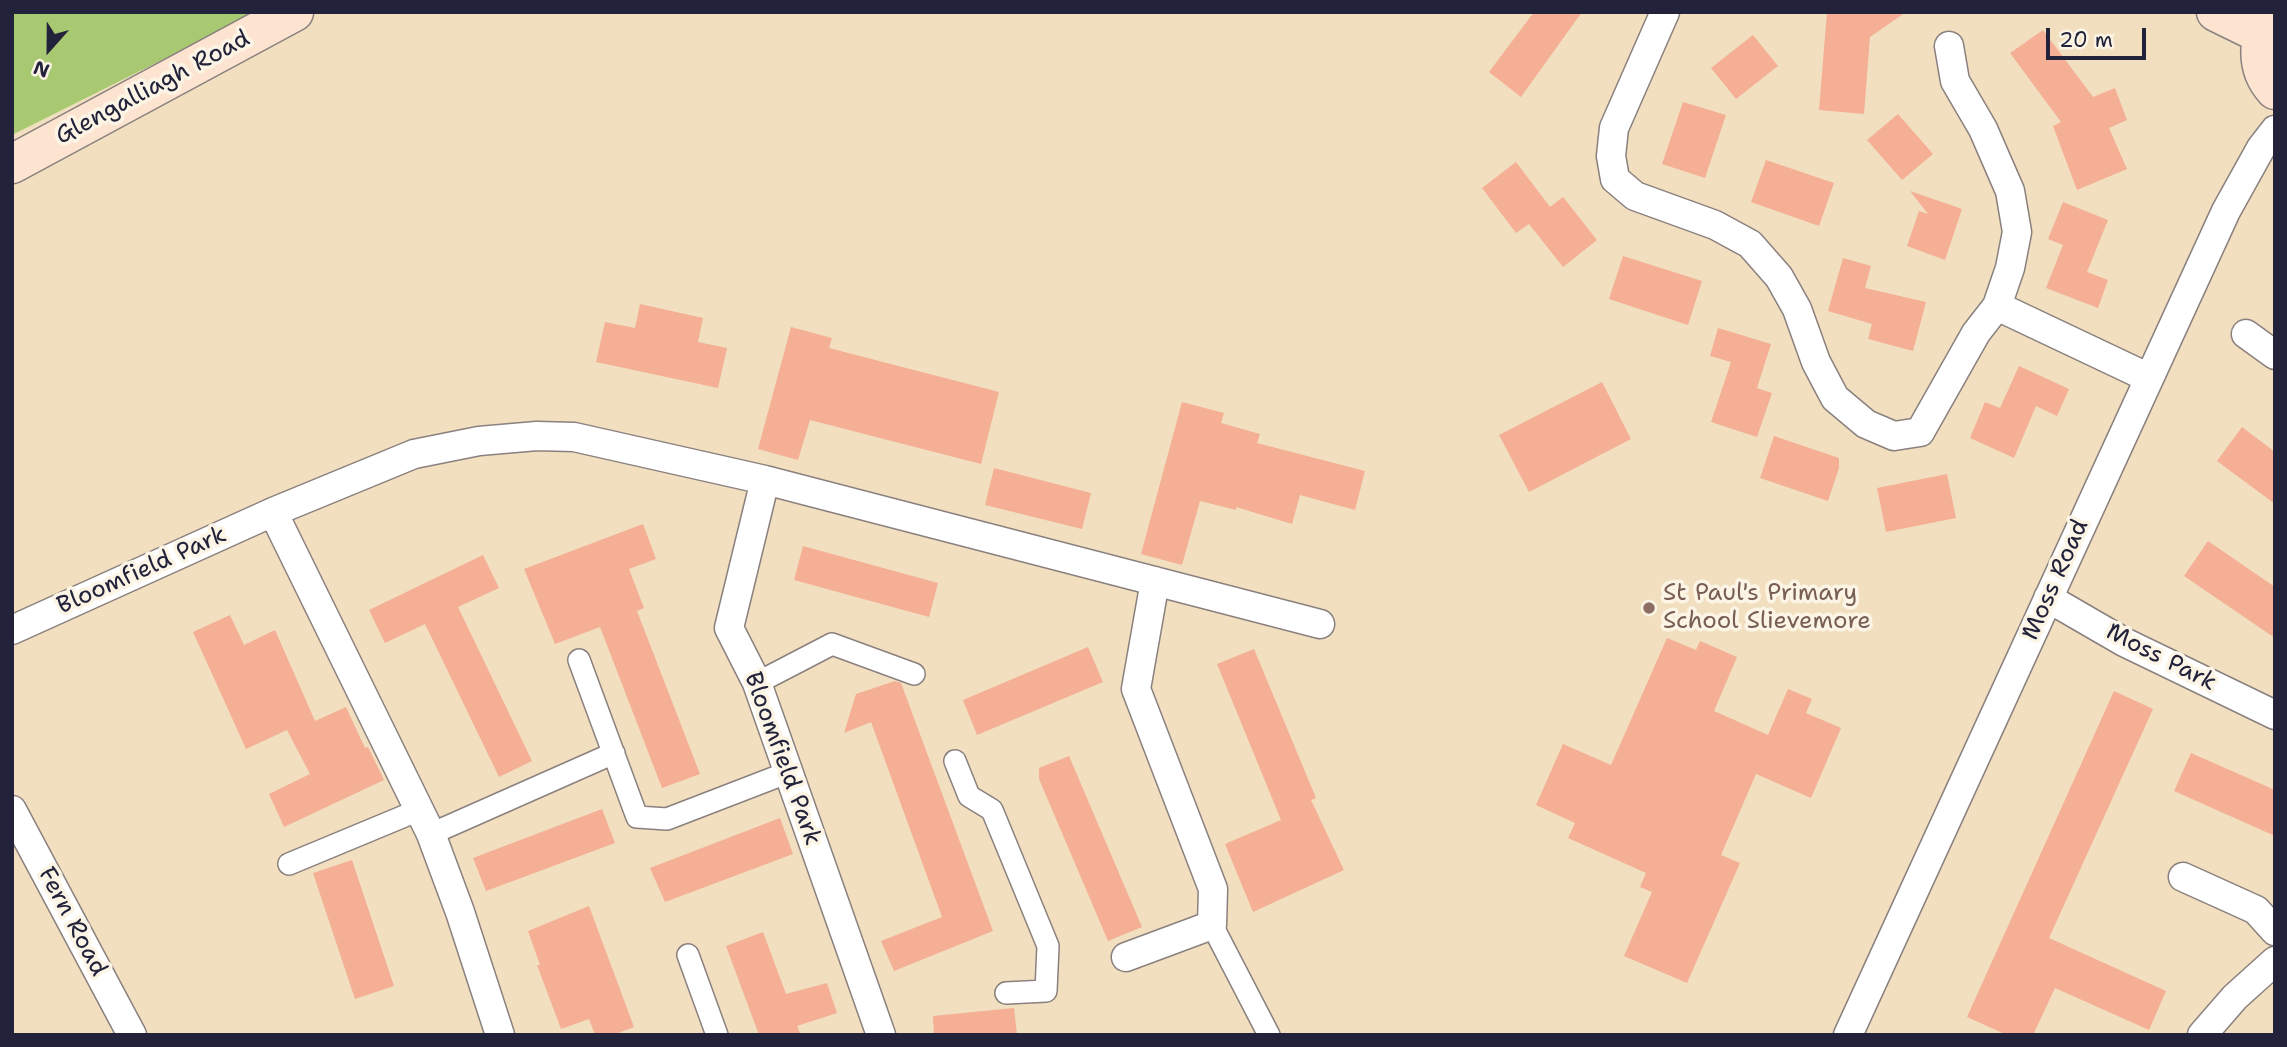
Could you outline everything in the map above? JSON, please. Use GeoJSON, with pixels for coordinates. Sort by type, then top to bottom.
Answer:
{"type":"FeatureCollection","features":[{"type":"Feature","properties":{"kind":"main road","name":"Glengalliagh Road"},"geometry":{"type":"LineString","coordinates":[[12,164],[294,12]]}},
{"type":"Feature","properties":{"kind":"main road"},"geometry":{"type":"LineString","coordinates":[[2216,12],[2269,26],[2260,51],[2262,68],[2275,90]]}},
{"type":"Feature","properties":{"kind":"street"},"geometry":{"type":"LineString","coordinates":[[1665,12],[1614,128],[1611,156],[1615,179],[1635,196],[1715,225],[1750,244],[1779,277],[1797,309],[1815,362],[1835,398],[1866,425],[1894,436],[1920,432],[1976,333],[1997,306],[2010,268],[2017,232],[2010,191],[1983,129],[1955,81],[1949,46]]}},
{"type":"Feature","properties":{"kind":"street","name":"Moss Road"},"geometry":{"type":"LineString","coordinates":[[1848,1035],[2147,377],[2226,211],[2261,148],[2275,130]]}},
{"type":"Feature","properties":{"kind":"street"},"geometry":{"type":"LineString","coordinates":[[1997,306],[2147,377]]}},
{"type":"Feature","properties":{"kind":"street"},"geometry":{"type":"LineString","coordinates":[[2246,334],[2275,355]]}},
{"type":"Feature","properties":{"kind":"street","name":"Bloomfield Park"},"geometry":{"type":"LineString","coordinates":[[12,630],[273,512],[414,454],[479,441],[537,436],[575,437],[765,480],[1320,624]]}},
{"type":"Feature","properties":{"kind":"street","name":"Bloomfield Park"},"geometry":{"type":"LineString","coordinates":[[765,480],[730,628],[757,683],[881,1035]]}},
{"type":"Feature","properties":{"kind":"street"},"geometry":{"type":"LineString","coordinates":[[273,512],[425,822],[460,912],[500,1035]]}},
{"type":"Feature","properties":{"kind":"street"},"geometry":{"type":"LineString","coordinates":[[1155,580],[1136,689],[1213,889],[1212,925],[1269,1035]]}},
{"type":"Feature","properties":{"kind":"street","name":"Moss Park"},"geometry":{"type":"LineString","coordinates":[[2048,598],[2124,642],[2275,715]]}},
{"type":"Feature","properties":{"kind":"street"},"geometry":{"type":"LineString","coordinates":[[757,683],[832,644],[914,674]]}},
{"type":"Feature","properties":{"kind":"street"},"geometry":{"type":"LineString","coordinates":[[579,660],[638,817],[667,819],[789,772]]}},
{"type":"Feature","properties":{"kind":"street"},"geometry":{"type":"LineString","coordinates":[[289,864],[425,822],[614,753]]}},
{"type":"Feature","properties":{"kind":"street"},"geometry":{"type":"LineString","coordinates":[[955,761],[969,796],[992,810],[1048,946],[1046,991],[1006,993]]}},
{"type":"Feature","properties":{"kind":"street","name":"Fern Road"},"geometry":{"type":"LineString","coordinates":[[12,810],[132,1035]]}},
{"type":"Feature","properties":{"kind":"street"},"geometry":{"type":"LineString","coordinates":[[2183,877],[2256,910],[2275,931]]}},
{"type":"Feature","properties":{"kind":"street"},"geometry":{"type":"LineString","coordinates":[[1126,957],[1212,925]]}},
{"type":"Feature","properties":{"kind":"street"},"geometry":{"type":"LineString","coordinates":[[688,955],[717,1035]]}},
{"type":"Feature","properties":{"kind":"street"},"geometry":{"type":"LineString","coordinates":[[2202,1035],[2235,997],[2275,961]]}},
{"type":"Feature","properties":{"kind":"green space"},"geometry":{"type":"Polygon","coordinates":[[[12,12],[258,12],[12,135],[12,12]]]}},
{"type":"Feature","properties":{"kind":"building"},"geometry":{"type":"Polygon","coordinates":[[[1534,12],[1582,12],[1521,97],[1489,72],[1534,12]]]}},
{"type":"Feature","properties":{"kind":"building"},"geometry":{"type":"Polygon","coordinates":[[[1827,12],[1906,12],[1870,37],[1864,114],[1819,110],[1827,12]]]}},
{"type":"Feature","properties":{"kind":"building"},"geometry":{"type":"Polygon","coordinates":[[[2043,30],[2093,97],[2115,88],[2127,120],[2109,128],[2127,169],[2077,190],[2053,126],[2061,122],[2010,53],[2043,30]]]}},
{"type":"Feature","properties":{"kind":"building"},"geometry":{"type":"Polygon","coordinates":[[[1753,35],[1778,66],[1736,99],[1711,68],[1753,35]]]}},
{"type":"Feature","properties":{"kind":"building"},"geometry":{"type":"Polygon","coordinates":[[[1683,102],[1726,115],[1705,178],[1662,164],[1683,102]]]}},
{"type":"Feature","properties":{"kind":"building"},"geometry":{"type":"Polygon","coordinates":[[[1898,114],[1933,154],[1902,180],[1867,140],[1898,114]]]}},
{"type":"Feature","properties":{"kind":"building"},"geometry":{"type":"Polygon","coordinates":[[[1766,160],[1834,183],[1819,226],[1751,202],[1766,160]]]}},
{"type":"Feature","properties":{"kind":"building"},"geometry":{"type":"Polygon","coordinates":[[[1516,162],[1550,207],[1563,197],[1597,240],[1563,267],[1529,224],[1516,233],[1482,188],[1516,162]]]}},
{"type":"Feature","properties":{"kind":"building"},"geometry":{"type":"Polygon","coordinates":[[[1910,191],[1962,209],[1945,260],[1907,246],[1919,211],[1928,214],[1910,191]]]}},
{"type":"Feature","properties":{"kind":"building"},"geometry":{"type":"Polygon","coordinates":[[[2063,202],[2108,220],[2087,272],[2108,280],[2098,308],[2046,288],[2063,245],[2048,239],[2063,202]]]}},
{"type":"Feature","properties":{"kind":"building"},"geometry":{"type":"Polygon","coordinates":[[[1623,256],[1702,281],[1688,325],[1609,299],[1623,256]]]}},
{"type":"Feature","properties":{"kind":"building"},"geometry":{"type":"Polygon","coordinates":[[[1843,258],[1871,266],[1865,288],[1926,302],[1913,351],[1868,339],[1872,324],[1828,311],[1843,258]]]}},
{"type":"Feature","properties":{"kind":"building"},"geometry":{"type":"Polygon","coordinates":[[[640,304],[703,318],[698,342],[727,348],[718,388],[596,362],[605,322],[635,328],[640,304]]]}},
{"type":"Feature","properties":{"kind":"building"},"geometry":{"type":"Polygon","coordinates":[[[791,327],[832,338],[829,348],[999,392],[981,464],[810,420],[798,460],[758,449],[791,327]]]}},
{"type":"Feature","properties":{"kind":"building"},"geometry":{"type":"Polygon","coordinates":[[[1718,328],[1771,344],[1757,388],[1772,393],[1757,437],[1711,422],[1731,362],[1710,356],[1718,328]]]}},
{"type":"Feature","properties":{"kind":"building"},"geometry":{"type":"Polygon","coordinates":[[[2019,366],[2069,389],[2057,416],[2036,406],[2014,458],[1970,438],[1985,402],[2000,408],[2019,366]]]}},
{"type":"Feature","properties":{"kind":"building"},"geometry":{"type":"Polygon","coordinates":[[[1602,382],[1631,439],[1529,492],[1499,435],[1602,382]]]}},
{"type":"Feature","properties":{"kind":"building"},"geometry":{"type":"Polygon","coordinates":[[[1182,402],[1224,413],[1221,423],[1260,434],[1257,443],[1365,471],[1355,510],[1300,495],[1292,524],[1236,507],[1236,510],[1200,501],[1182,565],[1141,554],[1182,402]]]}},
{"type":"Feature","properties":{"kind":"building"},"geometry":{"type":"Polygon","coordinates":[[[2242,427],[2275,452],[2275,504],[2217,461],[2242,427]]]}},
{"type":"Feature","properties":{"kind":"building"},"geometry":{"type":"Polygon","coordinates":[[[1774,436],[1839,458],[1839,468],[1828,501],[1760,478],[1774,436]]]}},
{"type":"Feature","properties":{"kind":"building"},"geometry":{"type":"Polygon","coordinates":[[[994,468],[1091,493],[1082,529],[985,505],[994,468]]]}},
{"type":"Feature","properties":{"kind":"building"},"geometry":{"type":"Polygon","coordinates":[[[1947,474],[1956,518],[1886,532],[1877,488],[1947,474]]]}},
{"type":"Feature","properties":{"kind":"building"},"geometry":{"type":"Polygon","coordinates":[[[643,524],[656,559],[629,569],[644,608],[637,611],[700,774],[662,788],[600,627],[555,644],[524,569],[643,524]]]}},
{"type":"Feature","properties":{"kind":"building"},"geometry":{"type":"Polygon","coordinates":[[[2208,541],[2275,587],[2275,638],[2184,576],[2208,541]]]}},
{"type":"Feature","properties":{"kind":"building"},"geometry":{"type":"Polygon","coordinates":[[[803,546],[938,583],[929,617],[794,580],[803,546]]]}},
{"type":"Feature","properties":{"kind":"building"},"geometry":{"type":"Polygon","coordinates":[[[483,555],[499,588],[458,607],[532,761],[499,777],[425,624],[385,643],[369,610],[483,555]]]}},
{"type":"Feature","properties":{"kind":"building"},"geometry":{"type":"Polygon","coordinates":[[[230,615],[244,645],[275,630],[315,721],[346,707],[384,780],[284,827],[269,794],[310,774],[287,730],[246,749],[193,632],[230,615]]]}},
{"type":"Feature","properties":{"kind":"building"},"geometry":{"type":"Polygon","coordinates":[[[1667,638],[1696,650],[1700,641],[1737,657],[1714,711],[1768,735],[1788,689],[1812,699],[1806,713],[1841,728],[1811,798],[1756,774],[1721,855],[1740,863],[1687,983],[1624,956],[1652,892],[1640,887],[1646,873],[1568,838],[1575,823],[1536,805],[1563,744],[1611,765],[1667,638]]]}},
{"type":"Feature","properties":{"kind":"building"},"geometry":{"type":"Polygon","coordinates":[[[1088,647],[1103,682],[977,735],[963,700],[1088,647]]]}},
{"type":"Feature","properties":{"kind":"building"},"geometry":{"type":"Polygon","coordinates":[[[1254,649],[1316,798],[1311,800],[1344,870],[1253,912],[1225,844],[1281,820],[1217,664],[1254,649]]]}},
{"type":"Feature","properties":{"kind":"building"},"geometry":{"type":"Polygon","coordinates":[[[895,681],[901,683],[993,931],[894,971],[881,941],[942,917],[871,722],[844,733],[856,694],[895,681]]]}},
{"type":"Feature","properties":{"kind":"building"},"geometry":{"type":"Polygon","coordinates":[[[2114,691],[2153,709],[2049,938],[2166,991],[2149,1030],[2055,988],[2033,1035],[2007,1035],[1967,1017],[2114,691]]]}},
{"type":"Feature","properties":{"kind":"building"},"geometry":{"type":"Polygon","coordinates":[[[2191,753],[2275,790],[2275,836],[2174,791],[2191,753]]]}},
{"type":"Feature","properties":{"kind":"building"},"geometry":{"type":"Polygon","coordinates":[[[1069,756],[1142,927],[1108,941],[1039,779],[1039,768],[1069,756]]]}},
{"type":"Feature","properties":{"kind":"building"},"geometry":{"type":"Polygon","coordinates":[[[602,809],[615,843],[486,891],[473,858],[602,809]]]}},
{"type":"Feature","properties":{"kind":"building"},"geometry":{"type":"Polygon","coordinates":[[[780,818],[793,854],[665,902],[650,868],[780,818]]]}},
{"type":"Feature","properties":{"kind":"building"},"geometry":{"type":"Polygon","coordinates":[[[352,860],[394,986],[355,999],[313,873],[352,860]]]}},
{"type":"Feature","properties":{"kind":"building"},"geometry":{"type":"Polygon","coordinates":[[[589,906],[634,1027],[613,1035],[595,1035],[589,1019],[561,1029],[537,965],[540,965],[528,931],[589,906]]]}},
{"type":"Feature","properties":{"kind":"building"},"geometry":{"type":"Polygon","coordinates":[[[763,932],[786,994],[827,983],[837,1013],[797,1026],[801,1035],[759,1035],[726,946],[763,932]]]}},
{"type":"Feature","properties":{"kind":"building"},"geometry":{"type":"Polygon","coordinates":[[[1014,1008],[1017,1035],[934,1035],[933,1016],[1014,1008]]]}},
{"type":"Feature","properties":{"kind":"place","name":"St Paul's Primary School Slievemore"},"geometry":{"type":"Point","coordinates":[1649,608]}}]}
